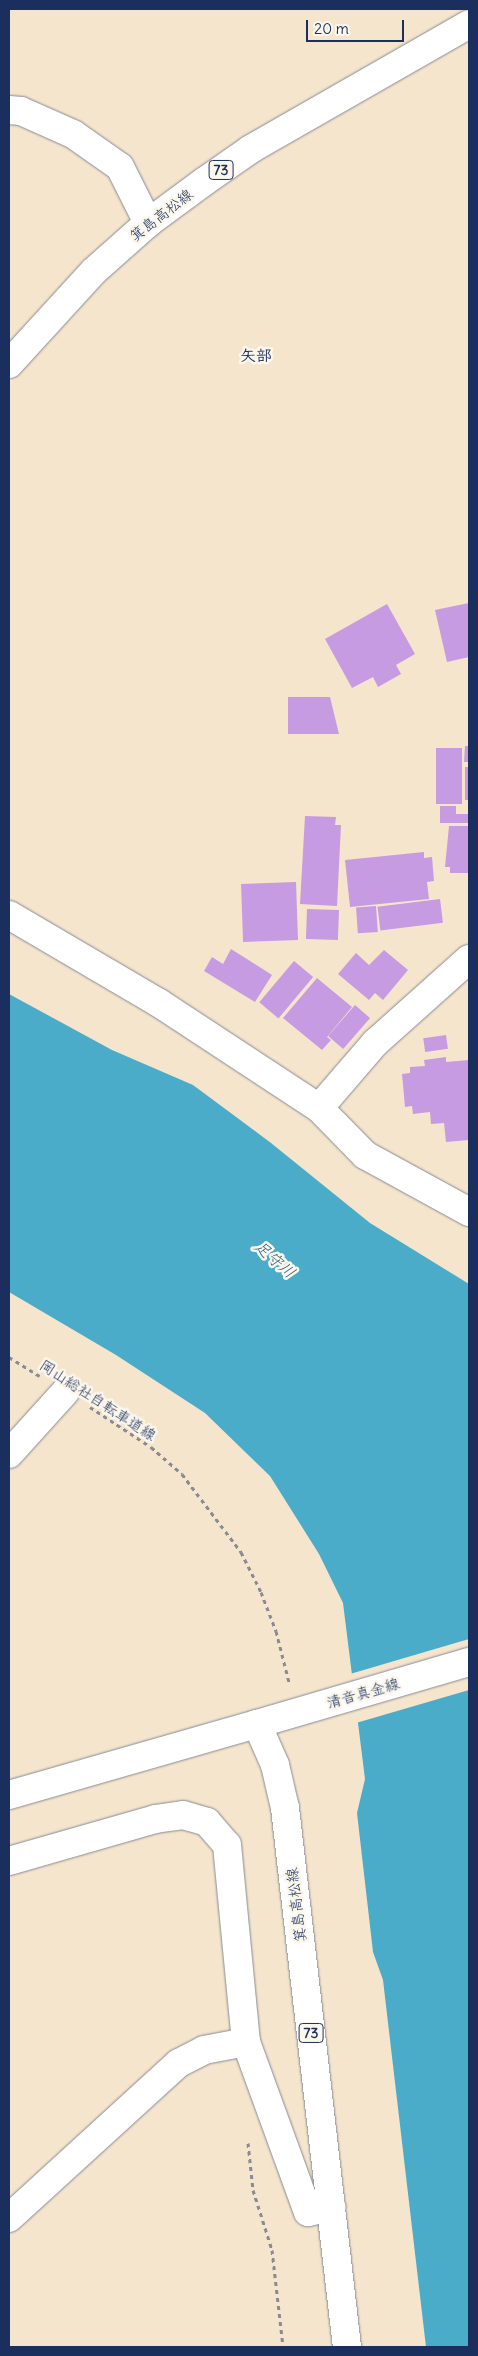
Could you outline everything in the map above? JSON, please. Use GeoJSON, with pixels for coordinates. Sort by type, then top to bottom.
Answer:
{"type":"FeatureCollection","features":[{"type":"Feature","properties":{"kind":"street","name":"箕島高松線"},"geometry":{"type":"LineString","coordinates":[[9,364],[94,271],[148,223],[252,149],[469,24]]}},
{"type":"Feature","properties":{"kind":"street"},"geometry":{"type":"LineString","coordinates":[[9,110],[21,111],[73,134],[120,167],[148,223]]}},
{"type":"Feature","properties":{"kind":"street"},"geometry":{"type":"LineString","coordinates":[[9,915],[160,1003],[319,1108],[365,1155],[469,1212]]}},
{"type":"Feature","properties":{"kind":"street"},"geometry":{"type":"LineString","coordinates":[[319,1108],[375,1043],[469,959]]}},
{"type":"Feature","properties":{"kind":"street"},"geometry":{"type":"LineString","coordinates":[[9,1454],[65,1392]]}},
{"type":"Feature","properties":{"kind":"street","name":"清音真金線"},"geometry":{"type":"LineString","coordinates":[[257,1724],[469,1662]]}},
{"type":"Feature","properties":{"kind":"street","name":"箕島高松線"},"geometry":{"type":"LineString","coordinates":[[257,1724],[275,1765],[285,1808],[347,2347]]}},
{"type":"Feature","properties":{"kind":"street"},"geometry":{"type":"LineString","coordinates":[[9,1795],[257,1724]]}},
{"type":"Feature","properties":{"kind":"street"},"geometry":{"type":"LineString","coordinates":[[9,1861],[155,1820],[183,1815],[207,1822],[226,1845],[246,2042],[308,2212],[331,2207]]}},
{"type":"Feature","properties":{"kind":"street"},"geometry":{"type":"LineString","coordinates":[[9,2218],[179,2063],[204,2050],[246,2042]]}},
{"type":"Feature","properties":{"kind":"path","name":"岡山総社自転車道線"},"geometry":{"type":"LineString","coordinates":[[9,1356],[152,1447],[182,1474],[240,1552],[261,1592],[307,1709]]}},
{"type":"Feature","properties":{"kind":"path"},"geometry":{"type":"LineString","coordinates":[[248,2141],[253,2190],[272,2250],[283,2347]]}},
{"type":"Feature","properties":{"kind":"water","name":"足守川"},"geometry":{"type":"Polygon","coordinates":[[[9,994],[112,1050],[193,1085],[271,1143],[370,1223],[469,1284],[469,2347],[426,2347],[383,1980],[373,1952],[357,1813],[365,1779],[343,1603],[319,1554],[270,1476],[205,1413],[116,1355],[9,1292],[9,994]]]}},
{"type":"Feature","properties":{"kind":"pier"},"geometry":{"type":"Polygon","coordinates":[[[469,1639],[469,1690],[356,1723],[350,1674],[469,1639]]]}},
{"type":"Feature","properties":{"kind":"building"},"geometry":{"type":"Polygon","coordinates":[[[469,603],[469,657],[447,662],[435,610],[469,603]]]}},
{"type":"Feature","properties":{"kind":"building"},"geometry":{"type":"Polygon","coordinates":[[[387,604],[415,654],[396,665],[401,674],[378,687],[373,677],[352,688],[325,639],[387,604]]]}},
{"type":"Feature","properties":{"kind":"building"},"geometry":{"type":"Polygon","coordinates":[[[288,697],[330,697],[339,734],[288,734],[288,697]]]}},
{"type":"Feature","properties":{"kind":"building"},"geometry":{"type":"Polygon","coordinates":[[[465,746],[469,746],[469,762],[464,762],[465,746]]]}},
{"type":"Feature","properties":{"kind":"building"},"geometry":{"type":"Polygon","coordinates":[[[436,748],[462,748],[462,804],[436,804],[436,748]]]}},
{"type":"Feature","properties":{"kind":"building"},"geometry":{"type":"Polygon","coordinates":[[[465,767],[469,767],[469,800],[465,800],[465,767]]]}},
{"type":"Feature","properties":{"kind":"building"},"geometry":{"type":"Polygon","coordinates":[[[440,806],[456,806],[456,814],[469,814],[469,823],[440,823],[440,806]]]}},
{"type":"Feature","properties":{"kind":"building"},"geometry":{"type":"Polygon","coordinates":[[[305,816],[336,817],[335,825],[341,825],[337,906],[300,904],[305,816]]]}},
{"type":"Feature","properties":{"kind":"building"},"geometry":{"type":"Polygon","coordinates":[[[449,826],[469,826],[469,873],[450,873],[450,867],[445,867],[449,826]]]}},
{"type":"Feature","properties":{"kind":"building"},"geometry":{"type":"Polygon","coordinates":[[[424,852],[424,858],[432,857],[434,881],[427,882],[429,899],[350,907],[345,860],[424,852]]]}},
{"type":"Feature","properties":{"kind":"building"},"geometry":{"type":"Polygon","coordinates":[[[296,882],[298,940],[243,942],[241,884],[296,882]]]}},
{"type":"Feature","properties":{"kind":"building"},"geometry":{"type":"Polygon","coordinates":[[[440,899],[443,923],[380,930],[377,907],[440,899]]]}},
{"type":"Feature","properties":{"kind":"building"},"geometry":{"type":"Polygon","coordinates":[[[376,906],[378,932],[358,933],[356,907],[376,906]]]}},
{"type":"Feature","properties":{"kind":"building"},"geometry":{"type":"Polygon","coordinates":[[[307,909],[339,910],[338,940],[306,939],[307,909]]]}},
{"type":"Feature","properties":{"kind":"building"},"geometry":{"type":"Polygon","coordinates":[[[231,949],[272,975],[255,1002],[204,971],[212,957],[223,964],[231,949]]]}},
{"type":"Feature","properties":{"kind":"building"},"geometry":{"type":"Polygon","coordinates":[[[384,950],[408,970],[383,1000],[375,993],[369,1000],[338,974],[356,953],[369,965],[384,950]]]}},
{"type":"Feature","properties":{"kind":"building"},"geometry":{"type":"Polygon","coordinates":[[[294,961],[313,977],[278,1018],[259,1002],[294,961]]]}},
{"type":"Feature","properties":{"kind":"building"},"geometry":{"type":"Polygon","coordinates":[[[317,978],[352,1007],[327,1037],[331,1040],[322,1050],[283,1018],[317,978]]]}},
{"type":"Feature","properties":{"kind":"building"},"geometry":{"type":"Polygon","coordinates":[[[355,1005],[370,1018],[343,1049],[328,1036],[355,1005]]]}},
{"type":"Feature","properties":{"kind":"building"},"geometry":{"type":"Polygon","coordinates":[[[446,1035],[448,1049],[425,1052],[423,1038],[446,1035]]]}},
{"type":"Feature","properties":{"kind":"building"},"geometry":{"type":"Polygon","coordinates":[[[446,1057],[446,1062],[469,1060],[469,1140],[446,1142],[444,1123],[431,1124],[430,1112],[413,1114],[412,1106],[405,1107],[402,1074],[410,1073],[410,1067],[425,1066],[424,1060],[446,1057]]]}},
{"type":"Feature","properties":{"kind":"district","name":"矢部"},"geometry":{"type":"Point","coordinates":[256,355]}}]}
